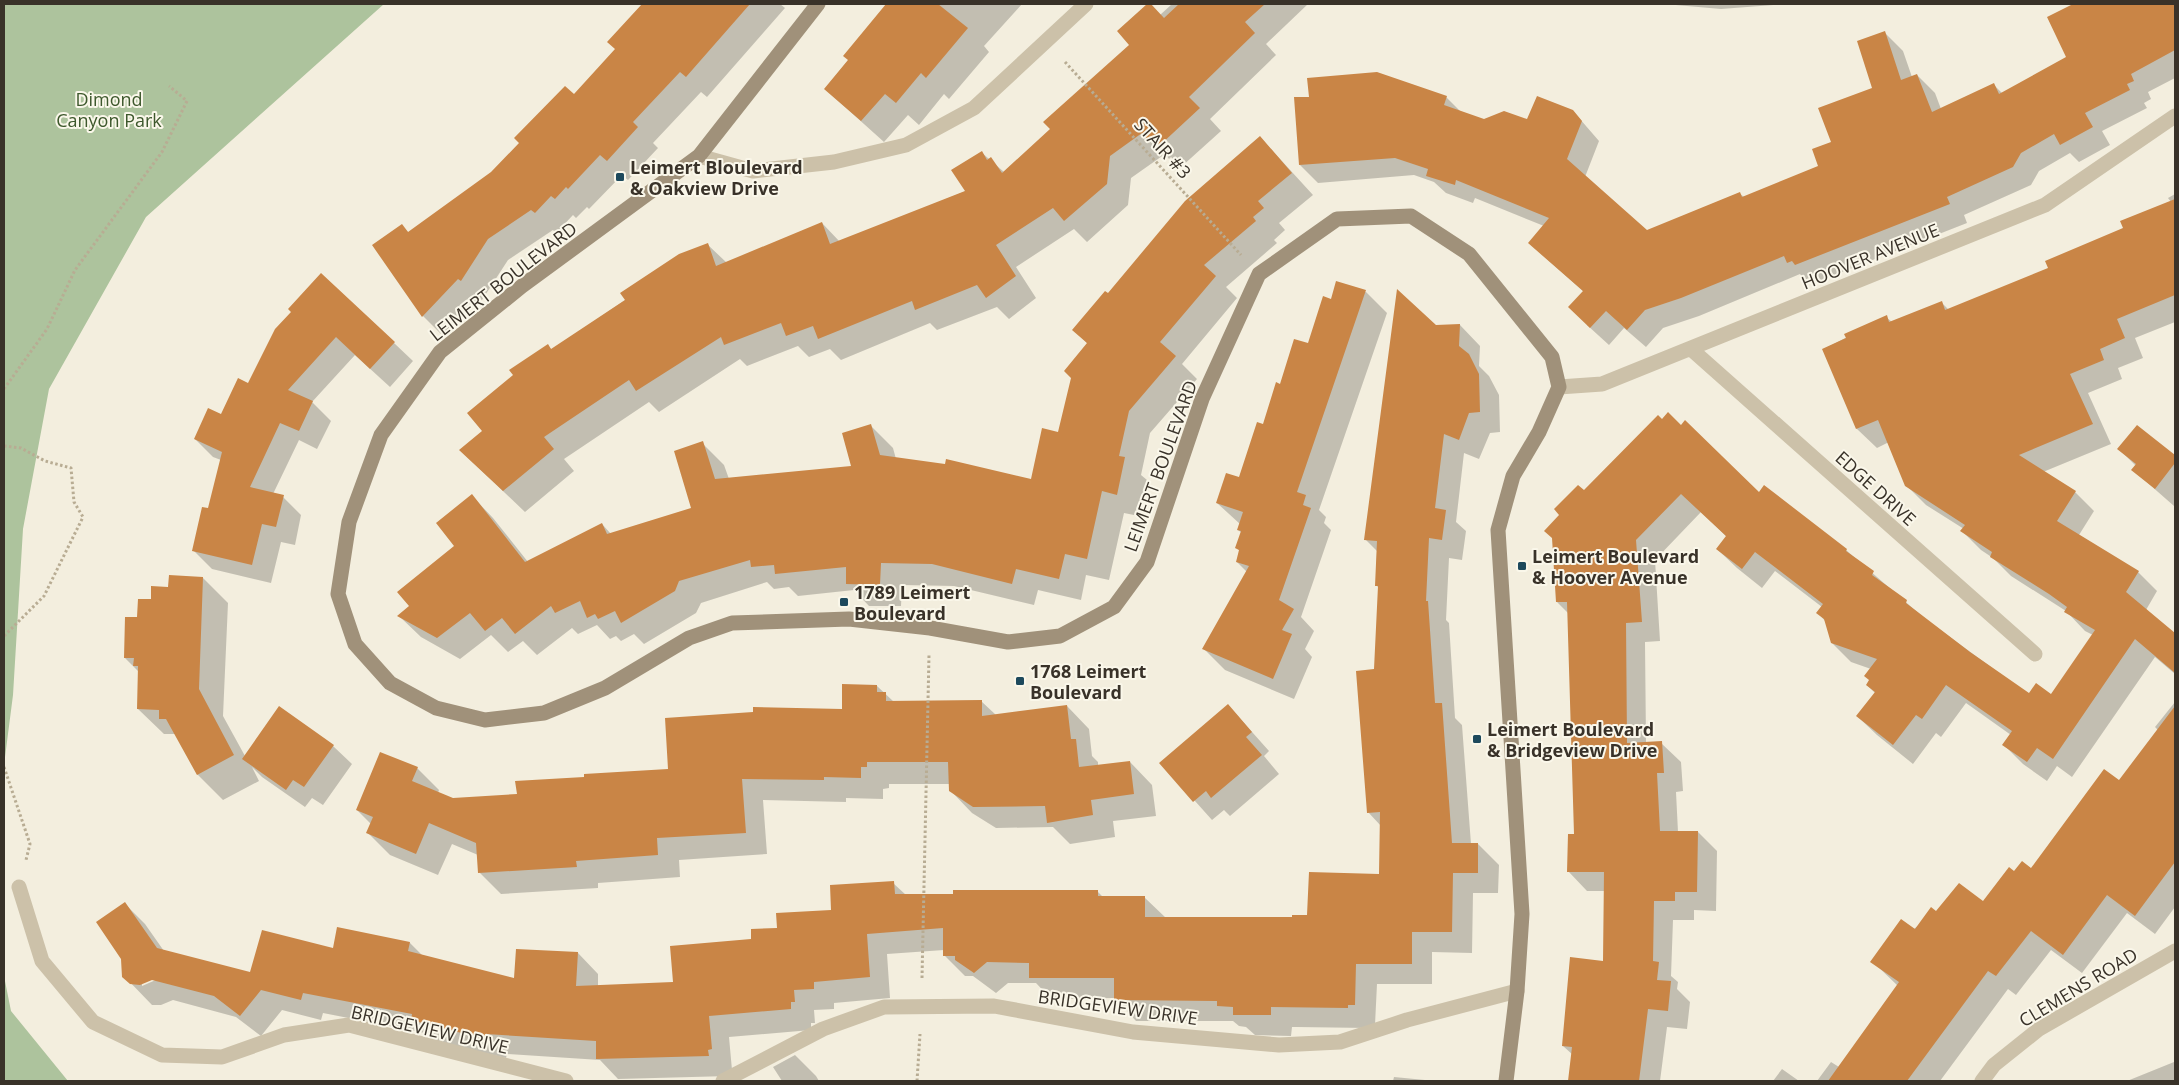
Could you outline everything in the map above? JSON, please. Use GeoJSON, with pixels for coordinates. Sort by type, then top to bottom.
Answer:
{"type":"FeatureCollection","features":[{"type":"Feature","properties":{"kind":"street","name":"LEIMERT BOULEVARD"},"geometry":{"type":"LineString","coordinates":[[818,4],[699,156],[522,286],[440,352],[381,435],[349,522],[338,594],[355,644],[390,683],[436,708],[485,720],[544,713],[605,688],[689,638],[732,623],[849,619],[930,628],[1008,642],[1060,636],[1114,607],[1147,562],[1202,399],[1259,274]]}},
{"type":"Feature","properties":{"kind":"street"},"geometry":{"type":"LineString","coordinates":[[699,156],[753,171],[834,162],[906,145],[974,108],[1086,4]]}},
{"type":"Feature","properties":{"kind":"street","name":"HOOVER AVENUE"},"geometry":{"type":"LineString","coordinates":[[1559,387],[1602,384],[2045,205],[2175,116]]}},
{"type":"Feature","properties":{"kind":"street"},"geometry":{"type":"LineString","coordinates":[[1259,274],[1337,219],[1411,216],[1469,254],[1552,357],[1559,387],[1539,432],[1513,476],[1498,530],[1522,914],[1506,1081]]}},
{"type":"Feature","properties":{"kind":"street","name":"EDGE DRIVE"},"geometry":{"type":"LineString","coordinates":[[1692,349],[2035,654]]}},
{"type":"Feature","properties":{"kind":"street","name":"BRIDGEVIEW DRIVE"},"geometry":{"type":"LineString","coordinates":[[18,887],[42,961],[93,1022],[162,1055],[222,1057],[284,1035],[349,1025],[566,1081]]}},
{"type":"Feature","properties":{"kind":"street","name":"CLEMENS ROAD"},"geometry":{"type":"LineString","coordinates":[[1982,1081],[1994,1065],[2039,1029],[2175,950]]}},
{"type":"Feature","properties":{"kind":"street","name":"BRIDGEVIEW DRIVE"},"geometry":{"type":"LineString","coordinates":[[723,1081],[823,1029],[884,1007],[994,1006],[1133,1032],[1279,1045],[1340,1042],[1407,1020],[1516,991]]}},
{"type":"Feature","properties":{"kind":"path","name":"STAIR #3"},"geometry":{"type":"LineString","coordinates":[[1046,41],[1259,274]]}},
{"type":"Feature","properties":{"kind":"path"},"geometry":{"type":"LineString","coordinates":[[4,388],[47,329],[75,270],[162,152],[187,100],[169,86]]}},
{"type":"Feature","properties":{"kind":"path"},"geometry":{"type":"LineString","coordinates":[[4,446],[21,448],[45,461],[71,468],[74,502],[83,516],[44,596],[4,636]]}},
{"type":"Feature","properties":{"kind":"path"},"geometry":{"type":"LineString","coordinates":[[917,1081],[921,1006],[930,628]]}},
{"type":"Feature","properties":{"kind":"path"},"geometry":{"type":"LineString","coordinates":[[4,767],[30,844],[18,887]]}},
{"type":"Feature","properties":{"kind":"green space","name":"Dimond Canyon Park"},"geometry":{"type":"Polygon","coordinates":[[[4,4],[384,4],[146,217],[49,389],[23,529],[13,695],[4,765],[4,4]]]}},
{"type":"Feature","properties":{"kind":"green space"},"geometry":{"type":"Polygon","coordinates":[[[4,976],[11,1011],[68,1081],[4,1081],[4,976]]]}},
{"type":"Feature","properties":{"kind":"building"},"geometry":{"type":"Polygon","coordinates":[[[642,4],[750,4],[686,77],[680,72],[633,122],[638,127],[607,161],[600,155],[568,189],[566,187],[555,199],[551,196],[535,213],[531,210],[488,239],[461,281],[458,279],[422,317],[372,245],[402,224],[408,232],[491,172],[519,143],[514,138],[565,86],[574,94],[615,49],[607,42],[642,4]]]}},
{"type":"Feature","properties":{"kind":"building"},"geometry":{"type":"Polygon","coordinates":[[[886,4],[938,4],[968,28],[926,78],[921,73],[896,103],[885,94],[861,121],[824,89],[848,60],[843,56],[886,4]]]}},
{"type":"Feature","properties":{"kind":"building"},"geometry":{"type":"Polygon","coordinates":[[[1147,4],[1151,4],[1164,18],[1179,4],[1265,4],[1245,22],[1255,33],[1189,97],[1200,108],[1159,146],[1150,136],[1147,139],[1142,133],[1110,156],[1107,184],[1064,221],[1053,208],[996,245],[1016,276],[986,298],[977,285],[915,310],[912,301],[818,339],[813,326],[786,336],[781,323],[724,345],[721,337],[636,391],[629,380],[544,437],[554,449],[503,491],[459,450],[482,431],[467,413],[513,375],[509,370],[548,344],[551,349],[625,300],[620,293],[679,254],[708,243],[716,266],[822,222],[830,244],[965,191],[951,170],[982,151],[987,160],[991,157],[1002,173],[1050,129],[1043,122],[1129,45],[1117,31],[1147,4]]]}},
{"type":"Feature","properties":{"kind":"building"},"geometry":{"type":"Polygon","coordinates":[[[2073,4],[2175,4],[2175,50],[2131,74],[2134,81],[2127,84],[2130,90],[2085,113],[2093,127],[2060,145],[2054,134],[2021,153],[2013,167],[1947,197],[1950,204],[1795,265],[1792,261],[1787,263],[1784,256],[1681,298],[1645,310],[1627,330],[1606,311],[1590,328],[1568,307],[1583,291],[1528,243],[1549,218],[1456,180],[1455,185],[1426,176],[1428,169],[1395,158],[1299,165],[1294,97],[1309,97],[1307,78],[1377,72],[1447,96],[1444,105],[1484,119],[1504,111],[1527,119],[1537,96],[1573,110],[1582,121],[1567,159],[1647,230],[1740,192],[1742,197],[1818,166],[1812,149],[1831,142],[1818,108],[1872,88],[1857,41],[1885,31],[1901,80],[1917,74],[1932,112],[1994,83],[1999,94],[2066,57],[2047,17],[2073,4]]]}},
{"type":"Feature","properties":{"kind":"building"},"geometry":{"type":"Polygon","coordinates":[[[1260,136],[1292,173],[1258,201],[1264,208],[1253,217],[1256,221],[1204,265],[1216,276],[1160,342],[1176,356],[1129,411],[1119,456],[1125,457],[1117,495],[1102,491],[1087,559],[1065,554],[1059,579],[1016,569],[1012,584],[932,564],[881,563],[880,585],[846,584],[846,567],[775,574],[774,565],[751,567],[750,560],[679,581],[675,591],[621,623],[615,611],[598,619],[595,614],[587,618],[580,601],[555,613],[551,606],[515,634],[502,618],[485,631],[470,613],[437,638],[397,616],[409,606],[397,592],[454,546],[436,523],[472,494],[525,562],[602,523],[607,534],[691,508],[674,451],[703,441],[715,479],[851,466],[842,433],[871,424],[880,455],[945,464],[946,459],[1031,479],[1042,428],[1058,432],[1071,378],[1064,371],[1087,343],[1072,330],[1105,291],[1108,293],[1185,201],[1260,136]]]}},
{"type":"Feature","properties":{"kind":"building"},"geometry":{"type":"Polygon","coordinates":[[[2175,199],[2175,295],[2117,319],[2125,338],[2100,349],[2104,360],[2070,374],[2093,424],[2019,455],[2076,491],[2057,521],[2139,571],[2126,592],[2175,633],[2175,673],[2135,639],[2053,759],[2037,748],[2027,762],[2002,745],[2012,731],[1946,685],[1922,719],[1916,715],[1893,745],[1856,716],[1875,692],[1866,685],[1869,680],[1864,676],[1877,659],[1831,643],[1824,619],[1816,613],[1823,604],[1755,552],[1742,569],[1716,549],[1726,536],[1681,494],[1636,540],[1642,622],[1626,623],[1627,743],[1662,741],[1664,773],[1657,773],[1660,831],[1698,831],[1697,892],[1675,892],[1675,901],[1654,901],[1653,961],[1659,962],[1657,980],[1671,981],[1668,1011],[1648,1009],[1639,1081],[1568,1081],[1572,1047],[1562,1046],[1570,957],[1603,961],[1604,872],[1567,872],[1568,834],[1574,834],[1567,602],[1556,602],[1552,538],[1544,531],[1559,515],[1554,509],[1578,485],[1584,490],[1658,415],[1662,419],[1668,412],[1681,425],[1685,420],[1759,492],[1764,485],[1847,549],[1846,551],[1874,571],[1872,575],[1907,600],[1906,603],[1970,652],[2029,693],[2036,683],[2051,694],[2095,630],[2064,612],[2067,607],[2049,594],[1990,557],[1992,552],[1960,531],[1965,525],[1905,486],[1878,420],[1856,429],[1822,349],[1846,338],[1844,334],[1887,315],[1889,322],[1942,301],[1945,310],[2048,268],[2045,261],[2123,228],[2120,221],[2175,199]]]}},
{"type":"Feature","properties":{"kind":"building"},"geometry":{"type":"Polygon","coordinates":[[[321,273],[395,342],[370,369],[336,337],[288,390],[313,401],[299,431],[280,423],[250,487],[284,495],[276,527],[262,524],[252,565],[192,551],[202,507],[208,508],[222,452],[194,439],[208,408],[221,414],[238,378],[248,383],[275,329],[291,312],[288,309],[321,273]]]}},
{"type":"Feature","properties":{"kind":"building"},"geometry":{"type":"Polygon","coordinates":[[[1336,281],[1366,290],[1297,492],[1306,495],[1303,505],[1311,508],[1279,600],[1294,609],[1282,630],[1292,634],[1273,679],[1202,649],[1249,566],[1236,562],[1239,550],[1235,548],[1241,531],[1237,530],[1243,512],[1216,503],[1226,473],[1239,477],[1257,422],[1263,424],[1276,382],[1280,384],[1294,339],[1308,343],[1323,296],[1331,299],[1336,281]]]}},
{"type":"Feature","properties":{"kind":"building"},"geometry":{"type":"Polygon","coordinates":[[[1397,289],[1436,325],[1460,324],[1459,346],[1469,354],[1479,374],[1480,412],[1469,413],[1459,440],[1444,434],[1435,508],[1446,510],[1442,540],[1429,538],[1426,601],[1428,601],[1435,703],[1442,703],[1452,843],[1478,843],[1478,873],[1453,873],[1452,932],[1412,932],[1412,964],[1356,964],[1355,1005],[1348,1005],[1348,1008],[1271,1007],[1271,1015],[1233,1015],[1233,1007],[1217,1006],[1217,1001],[1114,1000],[1114,978],[1029,978],[1029,963],[987,962],[974,973],[955,960],[955,956],[943,956],[943,928],[867,934],[870,977],[814,982],[814,989],[794,990],[795,1002],[791,1002],[791,1009],[709,1016],[712,1049],[708,1050],[709,1056],[596,1059],[596,1041],[486,1034],[485,1039],[411,1020],[412,1014],[303,993],[301,1000],[261,990],[240,1016],[214,996],[152,980],[140,985],[130,984],[122,977],[121,959],[96,922],[125,902],[157,948],[250,972],[262,930],[333,948],[337,927],[410,942],[408,951],[514,978],[516,949],[578,952],[576,986],[673,982],[670,946],[751,939],[751,929],[777,928],[776,913],[831,910],[830,885],[894,881],[895,894],[953,894],[953,890],[1098,890],[1098,896],[1145,896],[1145,917],[1292,917],[1292,915],[1307,915],[1309,872],[1379,874],[1380,812],[1367,813],[1356,671],[1374,669],[1378,586],[1375,586],[1377,541],[1364,540],[1397,289]]]}},
{"type":"Feature","properties":{"kind":"building"},"geometry":{"type":"Polygon","coordinates":[[[2137,425],[2175,455],[2175,463],[2155,489],[2131,470],[2136,464],[2117,449],[2137,425]]]}},
{"type":"Feature","properties":{"kind":"building"},"geometry":{"type":"Polygon","coordinates":[[[169,575],[203,577],[199,689],[234,755],[197,775],[166,719],[159,719],[159,710],[137,709],[138,666],[133,666],[134,658],[124,658],[125,617],[137,617],[138,599],[151,599],[151,586],[168,587],[169,575]]]}},
{"type":"Feature","properties":{"kind":"building"},"geometry":{"type":"Polygon","coordinates":[[[842,684],[877,685],[877,692],[886,692],[886,701],[982,700],[982,716],[1067,705],[1071,739],[1076,739],[1079,767],[1130,761],[1134,794],[1091,800],[1093,815],[1047,823],[1045,806],[973,807],[949,791],[948,762],[867,762],[867,767],[861,767],[861,778],[824,777],[824,780],[742,779],[746,833],[657,838],[658,855],[576,861],[577,867],[478,873],[476,843],[429,823],[416,854],[366,833],[373,817],[356,810],[380,752],[418,767],[412,781],[453,798],[517,794],[515,781],[584,777],[584,774],[668,769],[665,718],[753,712],[753,707],[842,709],[842,684]]]}},
{"type":"Feature","properties":{"kind":"building"},"geometry":{"type":"Polygon","coordinates":[[[1228,704],[1252,732],[1246,737],[1262,755],[1211,798],[1206,791],[1193,802],[1159,763],[1228,704]]]}},
{"type":"Feature","properties":{"kind":"building"},"geometry":{"type":"Polygon","coordinates":[[[279,706],[334,745],[304,787],[293,780],[286,790],[242,759],[279,706]]]}},
{"type":"Feature","properties":{"kind":"building"},"geometry":{"type":"Polygon","coordinates":[[[2175,706],[2175,862],[2135,916],[2107,895],[2063,955],[2031,931],[1996,976],[1988,971],[1907,1081],[1828,1081],[1899,982],[1870,962],[1901,919],[1915,929],[1931,907],[1936,911],[1959,883],[1983,901],[2009,867],[2014,871],[2022,861],[2031,868],[2104,769],[2119,780],[2175,706]]]}},
{"type":"Feature","properties":{"kind":"place","name":"Leimert Bloulevard & Oakview Drive"},"geometry":{"type":"Point","coordinates":[620,177]}},
{"type":"Feature","properties":{"kind":"place","name":"Leimert Boulevard & Hoover Avenue"},"geometry":{"type":"Point","coordinates":[1522,566]}},
{"type":"Feature","properties":{"kind":"place","name":"1789 Leimert Boulevard"},"geometry":{"type":"Point","coordinates":[844,602]}},
{"type":"Feature","properties":{"kind":"place","name":"1768 Leimert Boulevard"},"geometry":{"type":"Point","coordinates":[1020,681]}},
{"type":"Feature","properties":{"kind":"place","name":"Leimert Boulevard & Bridgeview Drive"},"geometry":{"type":"Point","coordinates":[1477,739]}}]}
